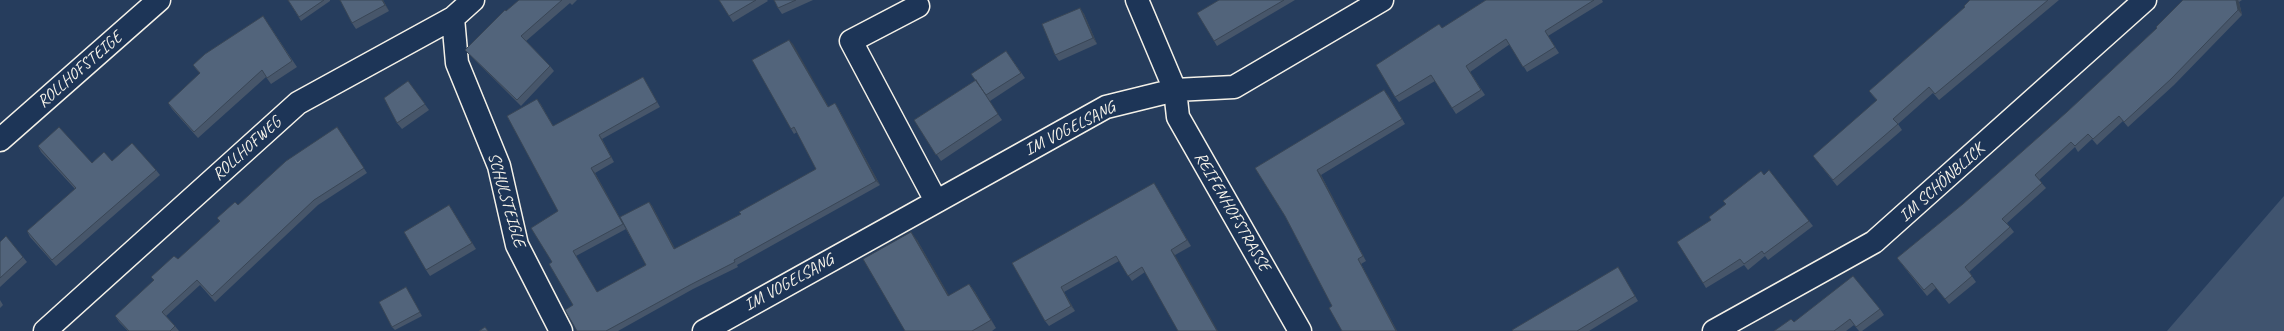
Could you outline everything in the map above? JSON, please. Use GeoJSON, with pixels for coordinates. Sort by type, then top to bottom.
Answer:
{"type":"FeatureCollection","features":[{"type":"Feature","properties":{"kind":"street","name":"ROLLHOFSTEIGE"},"geometry":{"type":"LineString","coordinates":[[0,140],[159,0]]}},
{"type":"Feature","properties":{"kind":"street","name":"ROLLHOFWEG"},"geometry":{"type":"LineString","coordinates":[[45,331],[298,103],[453,18],[472,0]]}},
{"type":"Feature","properties":{"kind":"street","name":"REIFENHOFSTRASSE"},"geometry":{"type":"LineString","coordinates":[[1136,0],[1175,90],[1178,117],[1300,331]]}},
{"type":"Feature","properties":{"kind":"street","name":"IM VOGELSANG"},"geometry":{"type":"LineString","coordinates":[[704,331],[1106,107],[1175,90],[1234,87],[1382,0]]}},
{"type":"Feature","properties":{"kind":"street","name":"IM SCHÖNBLICK"},"geometry":{"type":"LineString","coordinates":[[1714,331],[1874,242],[2144,0]]}},
{"type":"Feature","properties":{"kind":"street"},"geometry":{"type":"LineString","coordinates":[[918,6],[851,41],[936,201]]}},
{"type":"Feature","properties":{"kind":"street","name":"SCHULSTEIGLE"},"geometry":{"type":"LineString","coordinates":[[453,18],[457,63],[499,166],[517,244],[561,331]]}},
{"type":"Feature","properties":{"kind":"shaded area"},"geometry":{"type":"Polygon","coordinates":[[[2284,196],[2284,331],[2167,331],[2284,196]]]}},
{"type":"Feature","properties":{"kind":"building"},"geometry":{"type":"Polygon","coordinates":[[[288,0],[324,0],[299,17],[288,0]]]}},
{"type":"Feature","properties":{"kind":"building"},"geometry":{"type":"Polygon","coordinates":[[[340,0],[382,0],[385,5],[352,23],[340,0]]]}},
{"type":"Feature","properties":{"kind":"building"},"geometry":{"type":"Polygon","coordinates":[[[519,0],[562,0],[521,36],[550,66],[517,100],[465,50],[505,10],[506,11],[519,0]]]}},
{"type":"Feature","properties":{"kind":"building"},"geometry":{"type":"Polygon","coordinates":[[[719,0],[756,0],[729,16],[719,0]]]}},
{"type":"Feature","properties":{"kind":"building"},"geometry":{"type":"Polygon","coordinates":[[[774,0],[796,0],[778,8],[774,0]]]}},
{"type":"Feature","properties":{"kind":"building"},"geometry":{"type":"Polygon","coordinates":[[[1219,0],[1284,0],[1214,41],[1197,13],[1219,0]]]}},
{"type":"Feature","properties":{"kind":"building"},"geometry":{"type":"Polygon","coordinates":[[[1486,0],[1594,0],[1545,31],[1555,47],[1523,67],[1506,39],[1466,66],[1481,90],[1452,108],[1431,75],[1395,97],[1376,65],[1439,24],[1442,28],[1486,0]]]}},
{"type":"Feature","properties":{"kind":"building"},"geometry":{"type":"Polygon","coordinates":[[[1970,0],[2048,0],[1935,94],[1929,87],[1893,119],[1898,124],[1833,180],[1813,156],[1877,100],[1869,91],[1965,7],[1964,6],[1970,0]]]}},
{"type":"Feature","properties":{"kind":"building"},"geometry":{"type":"Polygon","coordinates":[[[2183,0],[2236,0],[2238,10],[2171,79],[2124,122],[2119,116],[2093,139],[2088,134],[2075,146],[2071,142],[2035,175],[2042,183],[2002,219],[2010,227],[1965,267],[1972,276],[1945,299],[1932,283],[1924,290],[1897,258],[1963,204],[2067,112],[2157,28],[2156,27],[2183,0]]]}},
{"type":"Feature","properties":{"kind":"building"},"geometry":{"type":"Polygon","coordinates":[[[1080,8],[1093,38],[1055,55],[1042,24],[1080,8]]]}},
{"type":"Feature","properties":{"kind":"building"},"geometry":{"type":"Polygon","coordinates":[[[263,16],[292,61],[267,78],[262,70],[194,132],[168,103],[200,73],[193,65],[205,54],[263,16]]]}},
{"type":"Feature","properties":{"kind":"building"},"geometry":{"type":"Polygon","coordinates":[[[789,40],[828,107],[835,103],[876,181],[734,260],[735,262],[606,331],[577,331],[565,310],[573,305],[549,264],[552,262],[531,228],[558,211],[507,116],[537,99],[553,126],[643,77],[657,102],[599,135],[611,157],[591,168],[623,224],[573,251],[597,292],[646,265],[620,217],[649,202],[674,249],[741,214],[739,212],[816,169],[794,127],[791,129],[752,60],[789,40]]]}},
{"type":"Feature","properties":{"kind":"building"},"geometry":{"type":"Polygon","coordinates":[[[1006,51],[1021,73],[986,95],[971,74],[1006,51]]]}},
{"type":"Feature","properties":{"kind":"building"},"geometry":{"type":"Polygon","coordinates":[[[976,80],[998,114],[936,155],[914,120],[976,80]]]}},
{"type":"Feature","properties":{"kind":"building"},"geometry":{"type":"Polygon","coordinates":[[[408,81],[425,104],[397,123],[384,98],[408,81]]]}},
{"type":"Feature","properties":{"kind":"building"},"geometry":{"type":"Polygon","coordinates":[[[1384,90],[1402,119],[1317,170],[1363,256],[1358,259],[1396,331],[1342,331],[1329,308],[1332,306],[1285,216],[1255,168],[1384,90]]]}},
{"type":"Feature","properties":{"kind":"building"},"geometry":{"type":"Polygon","coordinates":[[[59,127],[92,163],[104,152],[112,161],[132,143],[156,170],[52,260],[27,231],[76,188],[38,146],[59,127]]]}},
{"type":"Feature","properties":{"kind":"building"},"geometry":{"type":"Polygon","coordinates":[[[337,127],[364,168],[314,200],[212,296],[197,280],[162,312],[175,326],[170,331],[129,331],[115,316],[154,280],[151,277],[174,256],[178,259],[220,221],[217,218],[235,202],[238,205],[286,161],[337,127]]]}},
{"type":"Feature","properties":{"kind":"building"},"geometry":{"type":"Polygon","coordinates":[[[1769,170],[1809,221],[1764,254],[1762,251],[1744,264],[1740,259],[1703,283],[1677,242],[1711,220],[1709,217],[1726,204],[1723,201],[1761,171],[1764,175],[1769,170]]]}},
{"type":"Feature","properties":{"kind":"building"},"geometry":{"type":"Polygon","coordinates":[[[1154,183],[1187,240],[1171,250],[1217,331],[1178,331],[1142,267],[1128,276],[1116,256],[1061,287],[1071,306],[1045,321],[1012,263],[1154,183]]]}},
{"type":"Feature","properties":{"kind":"building"},"geometry":{"type":"Polygon","coordinates":[[[449,205],[472,243],[426,270],[404,232],[449,205]]]}},
{"type":"Feature","properties":{"kind":"building"},"geometry":{"type":"Polygon","coordinates":[[[911,232],[948,296],[969,284],[991,320],[972,331],[905,331],[863,259],[911,232]]]}},
{"type":"Feature","properties":{"kind":"building"},"geometry":{"type":"Polygon","coordinates":[[[6,236],[23,257],[0,278],[0,242],[6,236]]]}},
{"type":"Feature","properties":{"kind":"building"},"geometry":{"type":"Polygon","coordinates":[[[1618,267],[1635,296],[1577,331],[1512,330],[1618,267]]]}},
{"type":"Feature","properties":{"kind":"building"},"geometry":{"type":"Polygon","coordinates":[[[1853,276],[1880,309],[1856,327],[1850,319],[1834,331],[1774,331],[1791,319],[1794,322],[1853,276]]]}},
{"type":"Feature","properties":{"kind":"building"},"geometry":{"type":"Polygon","coordinates":[[[406,287],[420,312],[392,327],[379,302],[406,287]]]}},
{"type":"Feature","properties":{"kind":"building"},"geometry":{"type":"Polygon","coordinates":[[[485,327],[488,331],[479,331],[485,327]]]}}]}
